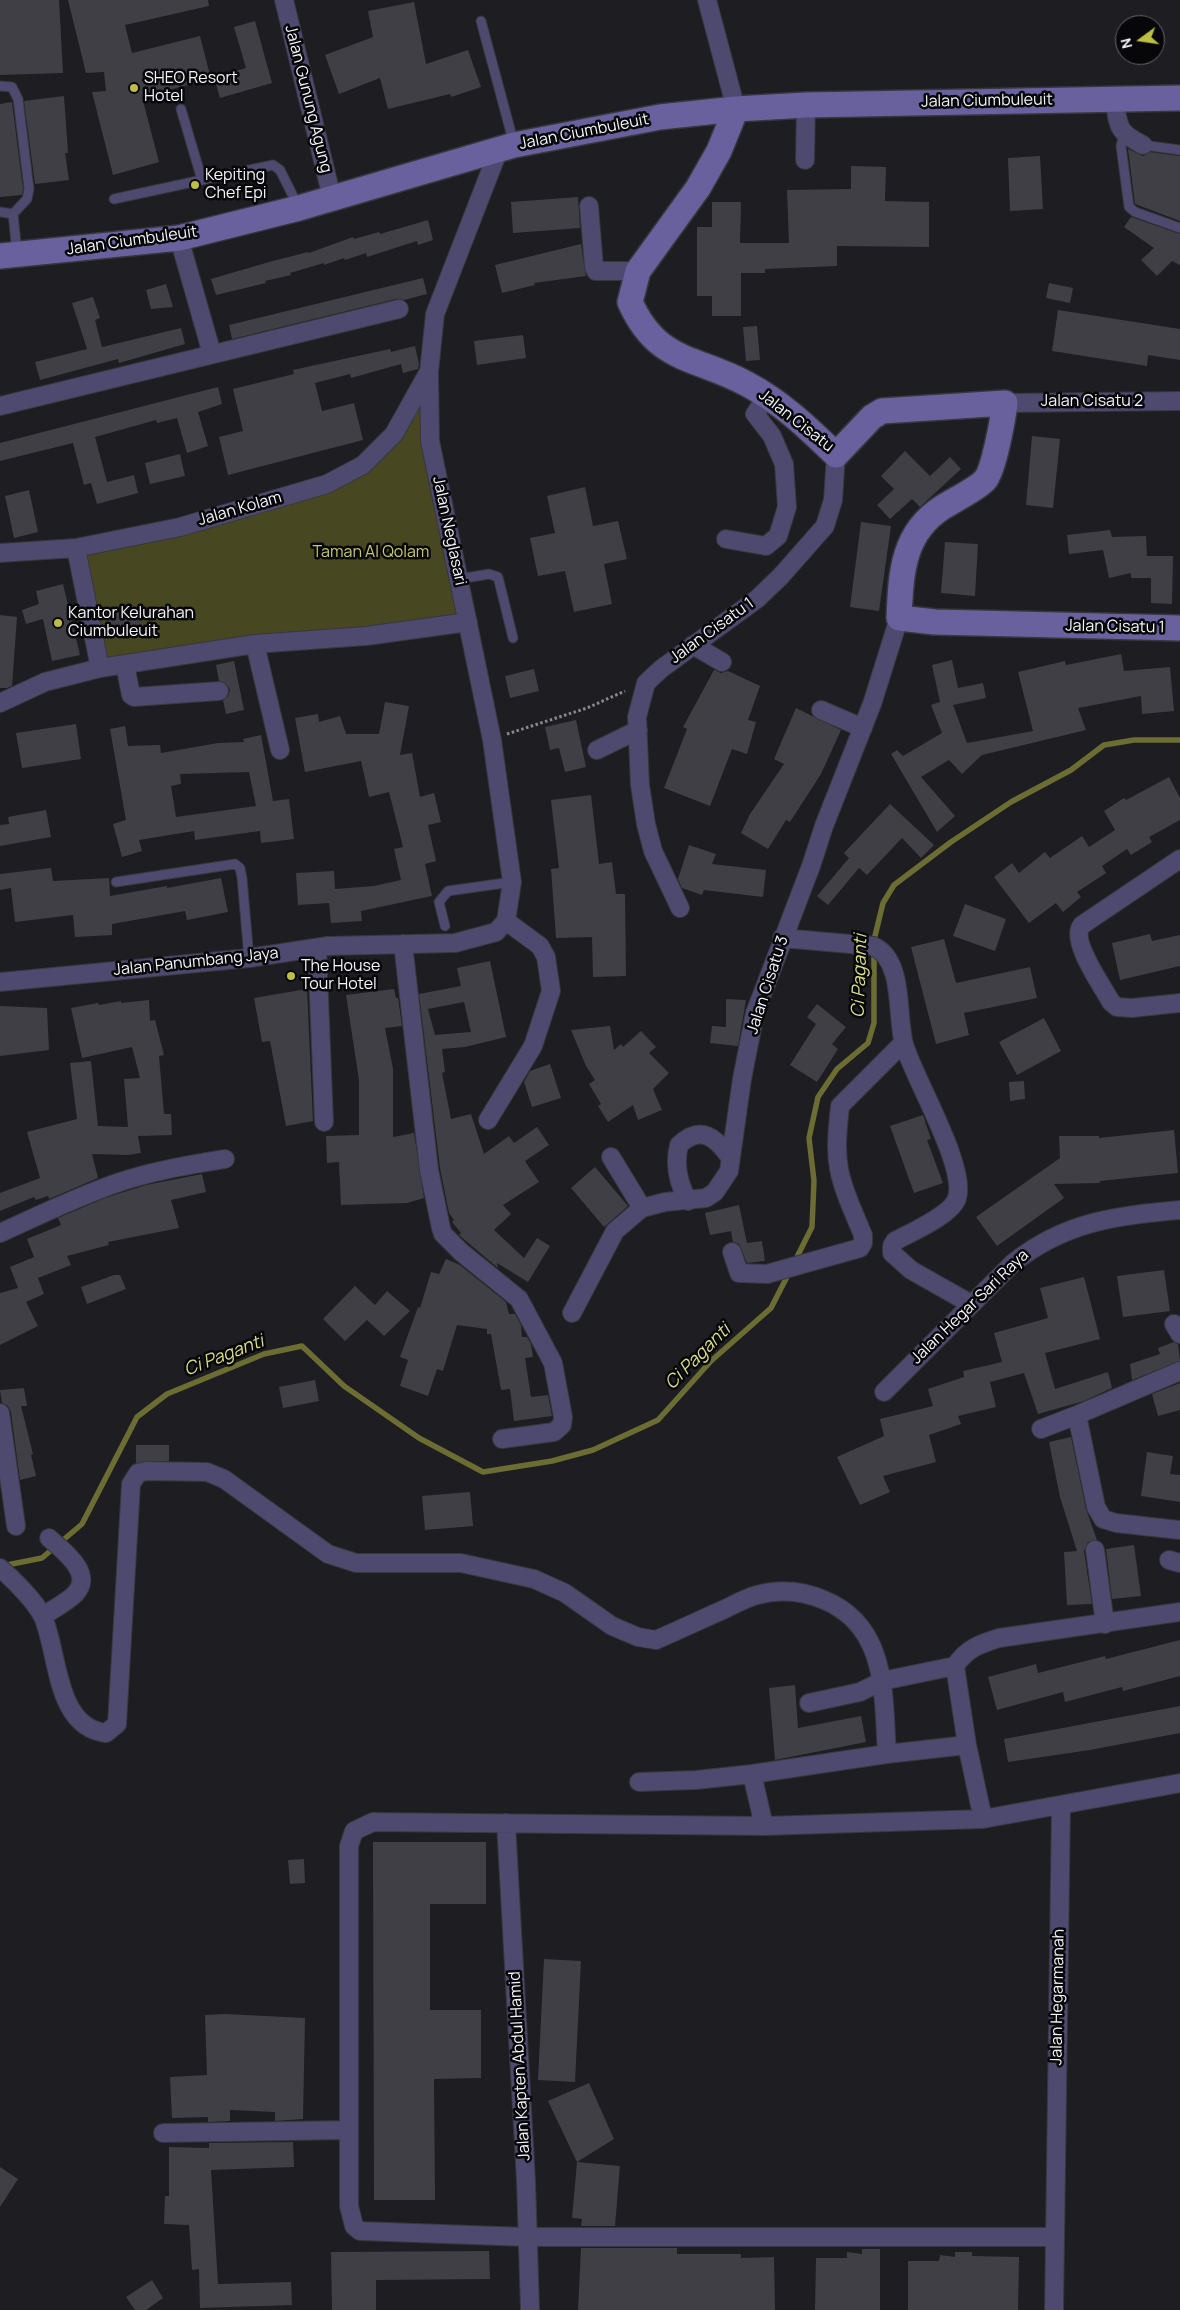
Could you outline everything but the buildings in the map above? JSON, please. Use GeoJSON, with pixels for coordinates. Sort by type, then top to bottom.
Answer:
{"type":"FeatureCollection","features":[{"type":"Feature","properties":{"kind":"street","name":"Jalan Gunung Agung"},"geometry":{"type":"LineString","coordinates":[[284,0],[332,198]]}},
{"type":"Feature","properties":{"kind":"street"},"geometry":{"type":"LineString","coordinates":[[707,0],[736,108]]}},
{"type":"Feature","properties":{"kind":"street"},"geometry":{"type":"LineString","coordinates":[[1114,98],[1119,123],[1124,135],[1143,145]]}},
{"type":"Feature","properties":{"kind":"street","name":"Jalan Ciumbuleuit"},"geometry":{"type":"LineString","coordinates":[[9,256],[179,238],[299,208],[507,147],[660,117],[736,108],[806,105],[1180,98]]}},
{"type":"Feature","properties":{"kind":"street"},"geometry":{"type":"LineString","coordinates":[[805,160],[806,105]]}},
{"type":"Feature","properties":{"kind":"street","name":"Jalan Cisatu"},"geometry":{"type":"LineString","coordinates":[[736,108],[719,151],[698,188],[638,270],[630,302],[640,322],[656,342],[709,369],[746,383],[767,396],[804,424],[836,455],[872,417],[882,411],[1005,403]]}},
{"type":"Feature","properties":{"kind":"street","name":"Jalan Neglasari"},"geometry":{"type":"LineString","coordinates":[[506,922],[512,882],[492,740],[430,441],[428,372],[434,314],[507,147]]}},
{"type":"Feature","properties":{"kind":"street"},"geometry":{"type":"LineString","coordinates":[[589,206],[596,272],[638,270]]}},
{"type":"Feature","properties":{"kind":"street"},"geometry":{"type":"LineString","coordinates":[[179,238],[212,354]]}},
{"type":"Feature","properties":{"kind":"street"},"geometry":{"type":"LineString","coordinates":[[0,406],[399,309]]}},
{"type":"Feature","properties":{"kind":"street","name":"Jalan Kolam"},"geometry":{"type":"LineString","coordinates":[[0,553],[76,548],[180,527],[327,484],[363,465],[394,434],[428,372]]}},
{"type":"Feature","properties":{"kind":"street"},"geometry":{"type":"LineString","coordinates":[[726,539],[766,546],[778,536],[787,507],[784,464],[772,436],[754,414],[767,396]]}},
{"type":"Feature","properties":{"kind":"street","name":"Jalan Cisatu 2"},"geometry":{"type":"LineString","coordinates":[[1005,403],[1180,402]]}},
{"type":"Feature","properties":{"kind":"street"},"geometry":{"type":"LineString","coordinates":[[899,618],[900,586],[908,547],[919,528],[936,512],[986,480],[1002,428],[1005,403]]}},
{"type":"Feature","properties":{"kind":"street","name":"Jalan Cisatu 1"},"geometry":{"type":"LineString","coordinates":[[646,683],[693,645],[757,598],[781,576],[825,526],[833,500],[836,455]]}},
{"type":"Feature","properties":{"kind":"street"},"geometry":{"type":"LineString","coordinates":[[76,548],[100,668]]}},
{"type":"Feature","properties":{"kind":"street","name":"Jalan Cisatu 1"},"geometry":{"type":"LineString","coordinates":[[899,618],[935,622],[1180,628]]}},
{"type":"Feature","properties":{"kind":"street","name":"Jalan Cisatu 3"},"geometry":{"type":"LineString","coordinates":[[572,1314],[615,1232],[642,1208],[665,1202],[706,1198],[715,1192],[729,1171],[755,1013],[863,728],[899,618]]}},
{"type":"Feature","properties":{"kind":"street"},"geometry":{"type":"LineString","coordinates":[[0,703],[45,682],[100,668],[255,644],[366,636],[468,622]]}},
{"type":"Feature","properties":{"kind":"street"},"geometry":{"type":"LineString","coordinates":[[255,644],[280,750]]}},
{"type":"Feature","properties":{"kind":"street"},"geometry":{"type":"LineString","coordinates":[[693,645],[722,662]]}},
{"type":"Feature","properties":{"kind":"street"},"geometry":{"type":"LineString","coordinates":[[126,665],[131,695],[134,697],[219,691]]}},
{"type":"Feature","properties":{"kind":"street"},"geometry":{"type":"LineString","coordinates":[[646,683],[637,717],[640,785],[646,824],[653,851],[680,908]]}},
{"type":"Feature","properties":{"kind":"street"},"geometry":{"type":"LineString","coordinates":[[821,710],[863,728]]}},
{"type":"Feature","properties":{"kind":"street"},"geometry":{"type":"LineString","coordinates":[[597,750],[638,730]]}},
{"type":"Feature","properties":{"kind":"street"},"geometry":{"type":"LineString","coordinates":[[1180,859],[1082,925],[1078,936],[1083,952],[1111,1002],[1117,1007],[1132,1008],[1180,1003]]}},
{"type":"Feature","properties":{"kind":"street"},"geometry":{"type":"LineString","coordinates":[[488,1120],[533,1046],[551,991],[546,957],[540,946],[506,922]]}},
{"type":"Feature","properties":{"kind":"street","name":"Jalan Panumbang Jaya"},"geometry":{"type":"LineString","coordinates":[[0,982],[249,958],[317,948],[455,943],[496,932],[506,922]]}},
{"type":"Feature","properties":{"kind":"street"},"geometry":{"type":"LineString","coordinates":[[782,938],[877,948],[893,968],[903,1043],[949,1149],[956,1173],[957,1199],[950,1209],[895,1241],[892,1246],[892,1254],[911,1270],[971,1304]]}},
{"type":"Feature","properties":{"kind":"street"},"geometry":{"type":"LineString","coordinates":[[403,944],[429,1170],[443,1234],[460,1252],[519,1299],[553,1363],[563,1417],[562,1425],[554,1432],[502,1439]]}},
{"type":"Feature","properties":{"kind":"street"},"geometry":{"type":"LineString","coordinates":[[317,948],[324,1122]]}},
{"type":"Feature","properties":{"kind":"street"},"geometry":{"type":"LineString","coordinates":[[732,1252],[739,1273],[758,1275],[777,1272],[857,1250],[862,1243],[863,1235],[843,1186],[838,1167],[837,1146],[840,1106],[903,1043]]}},
{"type":"Feature","properties":{"kind":"street"},"geometry":{"type":"LineString","coordinates":[[688,1201],[680,1187],[677,1169],[679,1145],[692,1136],[708,1135],[718,1141],[730,1157]]}},
{"type":"Feature","properties":{"kind":"street"},"geometry":{"type":"LineString","coordinates":[[610,1157],[642,1208]]}},
{"type":"Feature","properties":{"kind":"street"},"geometry":{"type":"LineString","coordinates":[[0,1234],[62,1204],[117,1183],[162,1170],[225,1159]]}},
{"type":"Feature","properties":{"kind":"street","name":"Jalan Hegar Sari Raya"},"geometry":{"type":"LineString","coordinates":[[884,1392],[971,1304],[1032,1247],[1055,1235],[1086,1223],[1180,1210]]}},
{"type":"Feature","properties":{"kind":"street"},"geometry":{"type":"LineString","coordinates":[[1041,1429],[1180,1371]]}},
{"type":"Feature","properties":{"kind":"street"},"geometry":{"type":"LineString","coordinates":[[0,1413],[16,1526]]}},
{"type":"Feature","properties":{"kind":"street"},"geometry":{"type":"LineString","coordinates":[[1077,1415],[1096,1507],[1103,1519],[1116,1523],[1180,1530]]}},
{"type":"Feature","properties":{"kind":"street"},"geometry":{"type":"LineString","coordinates":[[4,1572],[42,1616],[68,1707],[77,1720],[93,1731],[106,1733],[117,1724],[131,1484],[138,1473],[146,1471],[207,1472],[224,1479],[328,1554],[356,1563],[461,1563],[534,1579],[565,1593],[612,1626],[638,1637],[656,1640],[757,1595],[791,1592],[810,1594],[836,1605],[857,1622],[867,1634],[882,1681],[887,1754]]}},
{"type":"Feature","properties":{"kind":"street"},"geometry":{"type":"LineString","coordinates":[[42,1616],[75,1594],[78,1588],[79,1569],[49,1538]]}},
{"type":"Feature","properties":{"kind":"street"},"geometry":{"type":"LineString","coordinates":[[1095,1550],[1105,1624]]}},
{"type":"Feature","properties":{"kind":"street"},"geometry":{"type":"LineString","coordinates":[[983,1819],[967,1745],[956,1666],[963,1654],[973,1647],[999,1638],[1180,1612]]}},
{"type":"Feature","properties":{"kind":"street"},"geometry":{"type":"LineString","coordinates":[[809,1703],[860,1692],[882,1681],[956,1666]]}},
{"type":"Feature","properties":{"kind":"street"},"geometry":{"type":"LineString","coordinates":[[639,1782],[696,1780],[752,1774],[887,1754],[967,1745]]}},
{"type":"Feature","properties":{"kind":"street"},"geometry":{"type":"LineString","coordinates":[[752,1774],[764,1826]]}},
{"type":"Feature","properties":{"kind":"street"},"geometry":{"type":"LineString","coordinates":[[1054,2237],[527,2237],[360,2231],[354,2226],[349,2206],[349,1846],[354,1831],[373,1822],[764,1826],[983,1819],[1180,1783]]}},
{"type":"Feature","properties":{"kind":"street","name":"Jalan Hegarmanah"},"geometry":{"type":"LineString","coordinates":[[1054,2310],[1061,1806]]}},
{"type":"Feature","properties":{"kind":"street","name":"Jalan Kapten Abdul Hamid"},"geometry":{"type":"LineString","coordinates":[[506,1823],[526,2181],[530,2310]]}},
{"type":"Feature","properties":{"kind":"street"},"geometry":{"type":"LineString","coordinates":[[163,2134],[348,2130]]}},
{"type":"Feature","properties":{"kind":"lane"},"geometry":{"type":"LineString","coordinates":[[481,21],[495,68],[507,147]]}},
{"type":"Feature","properties":{"kind":"lane"},"geometry":{"type":"LineString","coordinates":[[0,86],[12,88],[18,99],[29,189],[27,199],[13,214],[9,256]]}},
{"type":"Feature","properties":{"kind":"lane"},"geometry":{"type":"LineString","coordinates":[[181,109],[202,180]]}},
{"type":"Feature","properties":{"kind":"lane"},"geometry":{"type":"LineString","coordinates":[[1124,135],[1121,146],[1129,207],[1135,212],[1180,228]]}},
{"type":"Feature","properties":{"kind":"lane"},"geometry":{"type":"LineString","coordinates":[[1143,145],[1180,150]]}},
{"type":"Feature","properties":{"kind":"lane"},"geometry":{"type":"LineString","coordinates":[[114,199],[273,165],[280,170],[299,208]]}},
{"type":"Feature","properties":{"kind":"lane"},"geometry":{"type":"LineString","coordinates":[[0,212],[13,214]]}},
{"type":"Feature","properties":{"kind":"lane"},"geometry":{"type":"LineString","coordinates":[[459,579],[489,574],[498,577],[513,638]]}},
{"type":"Feature","properties":{"kind":"lane"},"geometry":{"type":"LineString","coordinates":[[116,882],[236,864],[240,868],[242,878],[249,958]]}},
{"type":"Feature","properties":{"kind":"lane"},"geometry":{"type":"LineString","coordinates":[[445,926],[439,902],[448,891],[512,882]]}},
{"type":"Feature","properties":{"kind":"path"},"geometry":{"type":"LineString","coordinates":[[492,740],[587,708],[646,683]]}},
{"type":"Feature","properties":{"kind":"green space","name":"Taman Al Qolam"},"geometry":{"type":"Polygon","coordinates":[[[429,372],[430,441],[468,622],[100,668],[76,548],[363,465],[429,372]]]}},
{"type":"Feature","properties":{"kind":"waterway","name":"Ci Paganti"},"geometry":{"type":"LineString","coordinates":[[794,1263],[812,1227],[814,1181],[809,1138],[818,1097],[837,1069],[868,1043],[874,1023],[874,940],[883,903],[894,885],[951,842],[1011,802],[1071,770],[1104,745],[1134,740],[1180,740]]}},
{"type":"Feature","properties":{"kind":"waterway","name":"Ci Paganti"},"geometry":{"type":"LineString","coordinates":[[2,1566],[42,1558],[82,1524],[137,1417],[167,1394],[264,1354],[302,1346],[344,1386],[419,1438],[483,1472],[552,1461],[593,1450],[658,1420],[711,1361],[771,1308],[790,1271]]}},
{"type":"Feature","properties":{"kind":"place","name":"SHEO Resort Hotel"},"geometry":{"type":"Point","coordinates":[134,88]}},
{"type":"Feature","properties":{"kind":"place","name":"Kepiting Chef Epi"},"geometry":{"type":"Point","coordinates":[195,185]}},
{"type":"Feature","properties":{"kind":"place","name":"Kantor Kelurahan Ciumbuleuit"},"geometry":{"type":"Point","coordinates":[58,623]}},
{"type":"Feature","properties":{"kind":"place","name":"The House Tour Hotel"},"geometry":{"type":"Point","coordinates":[291,976]}}]}
